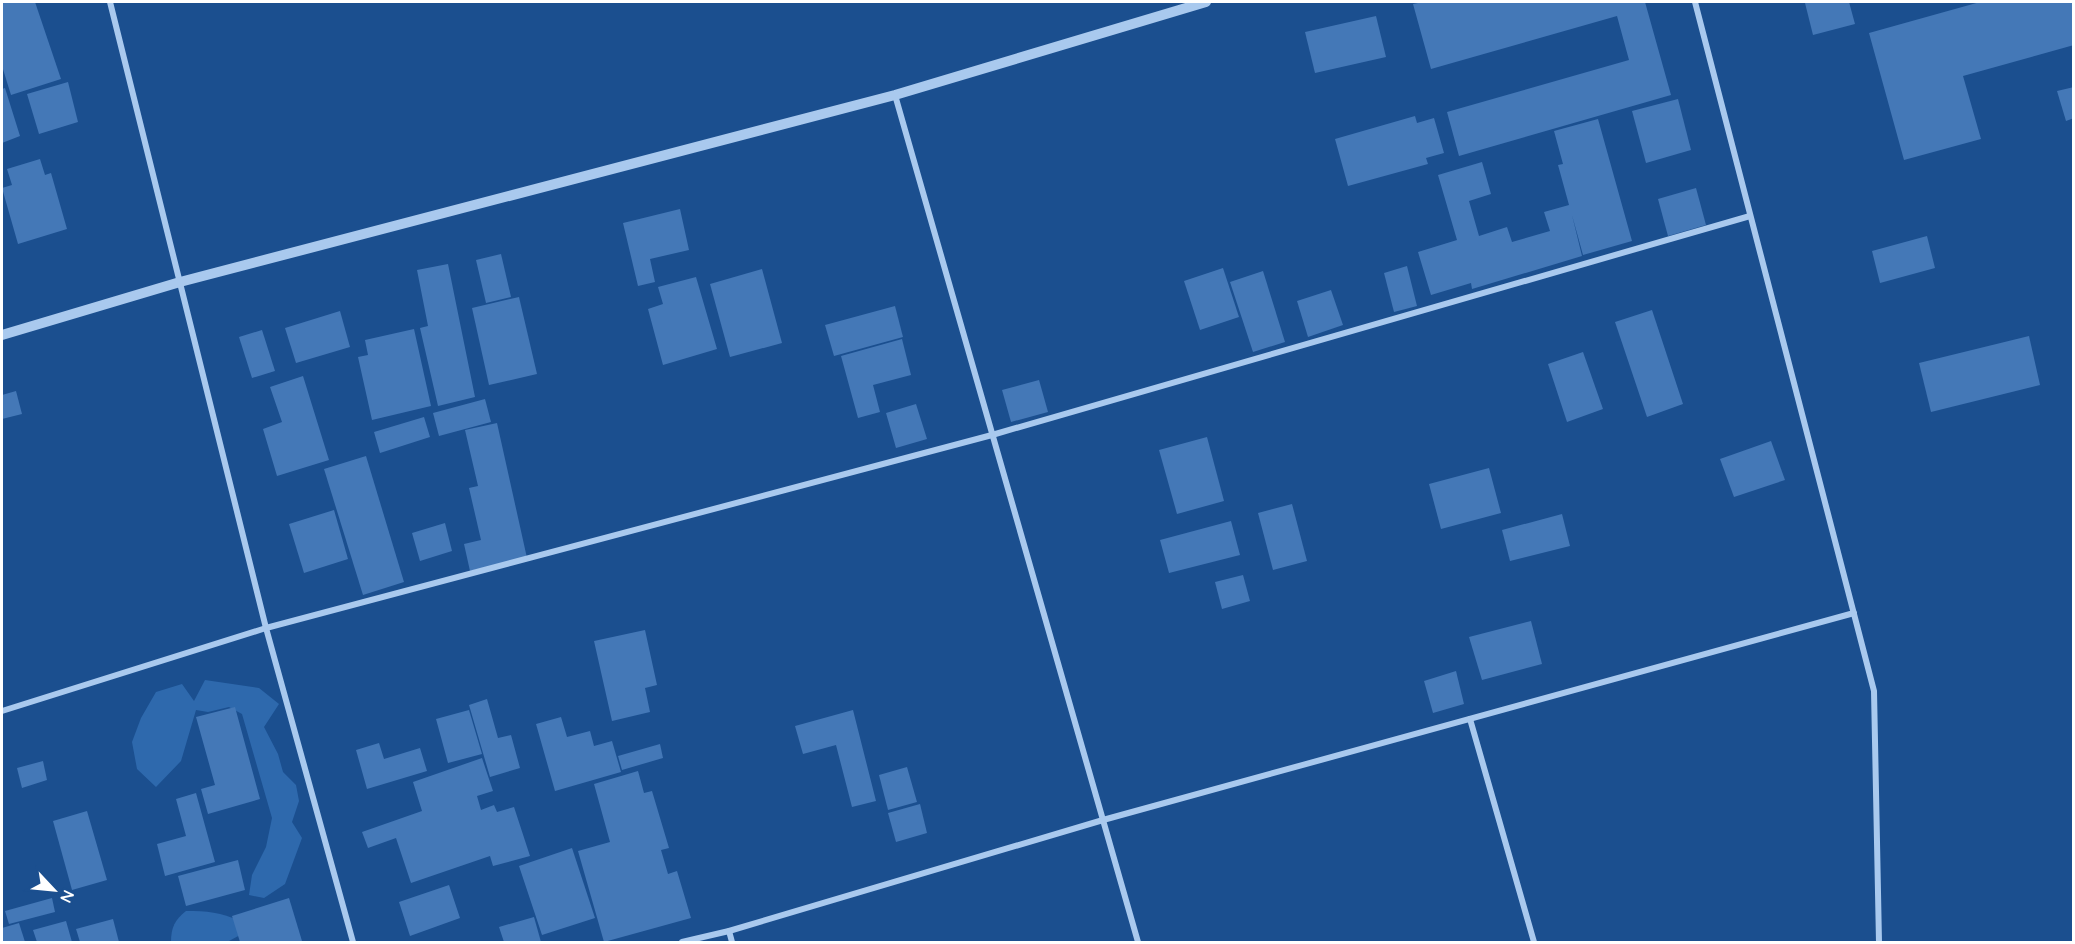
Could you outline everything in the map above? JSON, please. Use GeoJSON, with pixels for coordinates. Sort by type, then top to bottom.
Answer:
{"type":"FeatureCollection","features":[{"type":"Feature","properties":{"kind":"street"},"geometry":{"type":"LineString","coordinates":[[110,2],[266,628],[353,942]]}},
{"type":"Feature","properties":{"kind":"street"},"geometry":{"type":"LineString","coordinates":[[2,335],[180,282],[895,95],[1206,2]]}},
{"type":"Feature","properties":{"kind":"street"},"geometry":{"type":"LineString","coordinates":[[1695,2],[1874,691],[1879,942]]}},
{"type":"Feature","properties":{"kind":"street"},"geometry":{"type":"LineString","coordinates":[[895,95],[1138,942]]}},
{"type":"Feature","properties":{"kind":"street"},"geometry":{"type":"LineString","coordinates":[[2,711],[266,628],[992,435],[1750,216]]}},
{"type":"Feature","properties":{"kind":"street"},"geometry":{"type":"LineString","coordinates":[[682,942],[729,931],[1103,820],[1854,614]]}},
{"type":"Feature","properties":{"kind":"street"},"geometry":{"type":"LineString","coordinates":[[1470,719],[1534,942]]}},
{"type":"Feature","properties":{"kind":"street"},"geometry":{"type":"LineString","coordinates":[[729,931],[732,942]]}},
{"type":"Feature","properties":{"kind":"shaded area"},"geometry":{"type":"Polygon","coordinates":[[[205,680],[259,688],[279,704],[264,727],[278,754],[283,772],[296,785],[299,801],[292,822],[302,838],[285,884],[264,898],[249,895],[252,875],[266,847],[272,818],[242,714],[229,707],[208,712],[196,710],[181,761],[156,787],[137,769],[132,742],[141,718],[156,692],[182,684],[194,701],[205,680]]]}},
{"type":"Feature","properties":{"kind":"shaded area"},"geometry":{"type":"Polygon","coordinates":[[[186,911],[214,913],[233,918],[239,921],[242,934],[229,941],[171,942],[174,924],[186,911]]]}},
{"type":"Feature","properties":{"kind":"building"},"geometry":{"type":"Polygon","coordinates":[[[2,2],[35,2],[61,79],[11,95],[2,66],[2,2]]]}},
{"type":"Feature","properties":{"kind":"building"},"geometry":{"type":"Polygon","coordinates":[[[1423,2],[1645,2],[1671,95],[1459,156],[1447,112],[1629,60],[1617,16],[1431,69],[1413,4],[1423,2]]]}},
{"type":"Feature","properties":{"kind":"building"},"geometry":{"type":"Polygon","coordinates":[[[1849,2],[1855,24],[1813,35],[1805,3],[1849,2]]]}},
{"type":"Feature","properties":{"kind":"building"},"geometry":{"type":"Polygon","coordinates":[[[1980,2],[2074,2],[2074,45],[1963,76],[1981,139],[1904,160],[1869,33],[1980,2]]]}},
{"type":"Feature","properties":{"kind":"building"},"geometry":{"type":"Polygon","coordinates":[[[1376,16],[1386,57],[1315,73],[1305,32],[1376,16]]]}},
{"type":"Feature","properties":{"kind":"building"},"geometry":{"type":"Polygon","coordinates":[[[68,82],[78,122],[39,134],[27,94],[68,82]]]}},
{"type":"Feature","properties":{"kind":"building"},"geometry":{"type":"Polygon","coordinates":[[[2074,87],[2074,118],[2066,121],[2057,91],[2074,87]]]}},
{"type":"Feature","properties":{"kind":"building"},"geometry":{"type":"Polygon","coordinates":[[[5,88],[20,136],[2,143],[2,89],[5,88]]]}},
{"type":"Feature","properties":{"kind":"building"},"geometry":{"type":"Polygon","coordinates":[[[1678,99],[1691,150],[1646,163],[1632,111],[1678,99]]]}},
{"type":"Feature","properties":{"kind":"building"},"geometry":{"type":"Polygon","coordinates":[[[1415,116],[1417,123],[1434,118],[1444,153],[1426,158],[1428,164],[1348,186],[1335,139],[1415,116]]]}},
{"type":"Feature","properties":{"kind":"building"},"geometry":{"type":"Polygon","coordinates":[[[1598,119],[1632,241],[1583,255],[1572,215],[1582,256],[1472,289],[1471,283],[1431,295],[1418,252],[1457,240],[1438,175],[1482,162],[1491,194],[1469,201],[1479,236],[1507,227],[1512,242],[1550,231],[1544,212],[1569,205],[1558,165],[1563,164],[1554,131],[1598,119]]]}},
{"type":"Feature","properties":{"kind":"building"},"geometry":{"type":"Polygon","coordinates":[[[40,159],[45,175],[51,173],[67,229],[18,244],[2,188],[12,185],[7,169],[40,159]]]}},
{"type":"Feature","properties":{"kind":"building"},"geometry":{"type":"Polygon","coordinates":[[[1696,188],[1706,225],[1668,236],[1658,199],[1696,188]]]}},
{"type":"Feature","properties":{"kind":"building"},"geometry":{"type":"Polygon","coordinates":[[[680,209],[689,250],[650,259],[655,282],[638,286],[623,223],[680,209]]]}},
{"type":"Feature","properties":{"kind":"building"},"geometry":{"type":"Polygon","coordinates":[[[1927,236],[1935,268],[1880,283],[1872,251],[1927,236]]]}},
{"type":"Feature","properties":{"kind":"building"},"geometry":{"type":"Polygon","coordinates":[[[501,254],[511,297],[486,303],[476,260],[501,254]]]}},
{"type":"Feature","properties":{"kind":"building"},"geometry":{"type":"Polygon","coordinates":[[[448,264],[475,397],[438,406],[420,328],[428,326],[417,270],[448,264]]]}},
{"type":"Feature","properties":{"kind":"building"},"geometry":{"type":"Polygon","coordinates":[[[1407,266],[1417,306],[1394,312],[1384,273],[1407,266]]]}},
{"type":"Feature","properties":{"kind":"building"},"geometry":{"type":"Polygon","coordinates":[[[1223,268],[1239,317],[1200,330],[1184,281],[1223,268]]]}},
{"type":"Feature","properties":{"kind":"building"},"geometry":{"type":"Polygon","coordinates":[[[762,269],[782,343],[730,357],[710,284],[762,269]]]}},
{"type":"Feature","properties":{"kind":"building"},"geometry":{"type":"Polygon","coordinates":[[[1263,271],[1285,342],[1253,352],[1230,282],[1263,271]]]}},
{"type":"Feature","properties":{"kind":"building"},"geometry":{"type":"Polygon","coordinates":[[[696,277],[717,349],[663,365],[648,309],[663,304],[658,287],[696,277]]]}},
{"type":"Feature","properties":{"kind":"building"},"geometry":{"type":"Polygon","coordinates":[[[1331,290],[1343,325],[1308,337],[1297,301],[1331,290]]]}},
{"type":"Feature","properties":{"kind":"building"},"geometry":{"type":"Polygon","coordinates":[[[519,297],[537,374],[489,385],[472,308],[519,297]]]}},
{"type":"Feature","properties":{"kind":"building"},"geometry":{"type":"Polygon","coordinates":[[[895,306],[903,337],[834,356],[825,325],[895,306]]]}},
{"type":"Feature","properties":{"kind":"building"},"geometry":{"type":"Polygon","coordinates":[[[1652,310],[1683,404],[1647,417],[1615,322],[1652,310]]]}},
{"type":"Feature","properties":{"kind":"building"},"geometry":{"type":"Polygon","coordinates":[[[340,311],[350,347],[296,363],[285,328],[340,311]]]}},
{"type":"Feature","properties":{"kind":"building"},"geometry":{"type":"Polygon","coordinates":[[[414,329],[431,406],[372,420],[358,357],[368,355],[365,340],[414,329]]]}},
{"type":"Feature","properties":{"kind":"building"},"geometry":{"type":"Polygon","coordinates":[[[262,330],[275,371],[252,378],[239,337],[262,330]]]}},
{"type":"Feature","properties":{"kind":"building"},"geometry":{"type":"Polygon","coordinates":[[[2029,336],[2040,385],[1931,412],[1919,363],[2029,336]]]}},
{"type":"Feature","properties":{"kind":"building"},"geometry":{"type":"Polygon","coordinates":[[[902,339],[911,375],[873,385],[880,412],[858,418],[841,356],[902,339]]]}},
{"type":"Feature","properties":{"kind":"building"},"geometry":{"type":"Polygon","coordinates":[[[1583,352],[1603,409],[1567,422],[1548,364],[1583,352]]]}},
{"type":"Feature","properties":{"kind":"building"},"geometry":{"type":"Polygon","coordinates":[[[303,376],[329,460],[277,476],[263,429],[282,422],[270,387],[303,376]]]}},
{"type":"Feature","properties":{"kind":"building"},"geometry":{"type":"Polygon","coordinates":[[[1039,380],[1048,412],[1011,422],[1002,390],[1039,380]]]}},
{"type":"Feature","properties":{"kind":"building"},"geometry":{"type":"Polygon","coordinates":[[[16,391],[22,414],[2,419],[2,395],[16,391]]]}},
{"type":"Feature","properties":{"kind":"building"},"geometry":{"type":"Polygon","coordinates":[[[485,399],[491,422],[439,436],[433,413],[485,399]]]}},
{"type":"Feature","properties":{"kind":"building"},"geometry":{"type":"Polygon","coordinates":[[[916,404],[927,439],[896,448],[886,413],[916,404]]]}},
{"type":"Feature","properties":{"kind":"building"},"geometry":{"type":"Polygon","coordinates":[[[424,417],[430,437],[380,453],[374,432],[424,417]]]}},
{"type":"Feature","properties":{"kind":"building"},"geometry":{"type":"Polygon","coordinates":[[[497,423],[527,558],[470,571],[464,544],[481,540],[469,488],[478,486],[465,430],[497,423]]]}},
{"type":"Feature","properties":{"kind":"building"},"geometry":{"type":"Polygon","coordinates":[[[1207,437],[1224,501],[1177,514],[1159,450],[1207,437]]]}},
{"type":"Feature","properties":{"kind":"building"},"geometry":{"type":"Polygon","coordinates":[[[1771,441],[1785,480],[1734,497],[1720,459],[1771,441]]]}},
{"type":"Feature","properties":{"kind":"building"},"geometry":{"type":"Polygon","coordinates":[[[366,456],[404,582],[363,595],[324,469],[366,456]]]}},
{"type":"Feature","properties":{"kind":"building"},"geometry":{"type":"Polygon","coordinates":[[[1489,468],[1501,513],[1441,529],[1429,484],[1489,468]]]}},
{"type":"Feature","properties":{"kind":"building"},"geometry":{"type":"Polygon","coordinates":[[[1292,504],[1307,561],[1273,570],[1258,513],[1292,504]]]}},
{"type":"Feature","properties":{"kind":"building"},"geometry":{"type":"Polygon","coordinates":[[[334,510],[348,559],[304,573],[289,524],[334,510]]]}},
{"type":"Feature","properties":{"kind":"building"},"geometry":{"type":"Polygon","coordinates":[[[1562,514],[1570,546],[1510,561],[1502,530],[1562,514]]]}},
{"type":"Feature","properties":{"kind":"building"},"geometry":{"type":"Polygon","coordinates":[[[1231,521],[1240,555],[1169,573],[1160,540],[1231,521]]]}},
{"type":"Feature","properties":{"kind":"building"},"geometry":{"type":"Polygon","coordinates":[[[445,523],[452,551],[420,561],[412,533],[445,523]]]}},
{"type":"Feature","properties":{"kind":"building"},"geometry":{"type":"Polygon","coordinates":[[[1243,575],[1250,601],[1222,609],[1215,582],[1243,575]]]}},
{"type":"Feature","properties":{"kind":"building"},"geometry":{"type":"Polygon","coordinates":[[[1531,621],[1542,664],[1482,680],[1469,637],[1531,621]]]}},
{"type":"Feature","properties":{"kind":"building"},"geometry":{"type":"Polygon","coordinates":[[[645,630],[657,685],[645,688],[650,712],[612,721],[594,641],[645,630]]]}},
{"type":"Feature","properties":{"kind":"building"},"geometry":{"type":"Polygon","coordinates":[[[1456,671],[1464,704],[1433,713],[1424,681],[1456,671]]]}},
{"type":"Feature","properties":{"kind":"building"},"geometry":{"type":"Polygon","coordinates":[[[487,699],[498,738],[511,735],[520,768],[490,777],[469,705],[487,699]]]}},
{"type":"Feature","properties":{"kind":"building"},"geometry":{"type":"Polygon","coordinates":[[[235,707],[260,799],[208,814],[201,789],[215,785],[196,717],[235,707]]]}},
{"type":"Feature","properties":{"kind":"building"},"geometry":{"type":"Polygon","coordinates":[[[469,710],[482,754],[448,763],[436,719],[469,710]]]}},
{"type":"Feature","properties":{"kind":"building"},"geometry":{"type":"Polygon","coordinates":[[[853,710],[876,801],[852,807],[836,745],[803,754],[795,726],[853,710]]]}},
{"type":"Feature","properties":{"kind":"building"},"geometry":{"type":"Polygon","coordinates":[[[561,717],[567,737],[590,731],[594,746],[612,741],[621,772],[555,791],[536,724],[561,717]]]}},
{"type":"Feature","properties":{"kind":"building"},"geometry":{"type":"Polygon","coordinates":[[[379,743],[384,759],[420,748],[427,771],[367,789],[356,750],[379,743]]]}},
{"type":"Feature","properties":{"kind":"building"},"geometry":{"type":"Polygon","coordinates":[[[660,744],[663,758],[622,770],[618,756],[660,744]]]}},
{"type":"Feature","properties":{"kind":"building"},"geometry":{"type":"Polygon","coordinates":[[[482,758],[493,791],[477,796],[481,810],[494,805],[497,812],[514,807],[530,856],[493,866],[490,856],[411,883],[396,838],[368,848],[362,832],[422,811],[413,782],[482,758]]]}},
{"type":"Feature","properties":{"kind":"building"},"geometry":{"type":"Polygon","coordinates":[[[43,761],[47,780],[22,788],[17,768],[43,761]]]}},
{"type":"Feature","properties":{"kind":"building"},"geometry":{"type":"Polygon","coordinates":[[[907,767],[917,802],[888,810],[879,775],[907,767]]]}},
{"type":"Feature","properties":{"kind":"building"},"geometry":{"type":"Polygon","coordinates":[[[638,771],[644,793],[652,791],[669,848],[661,850],[668,874],[677,871],[691,918],[604,942],[578,851],[610,842],[594,784],[638,771]]]}},
{"type":"Feature","properties":{"kind":"building"},"geometry":{"type":"Polygon","coordinates":[[[196,793],[215,862],[165,876],[157,844],[186,836],[176,799],[196,793]]]}},
{"type":"Feature","properties":{"kind":"building"},"geometry":{"type":"Polygon","coordinates":[[[920,804],[927,833],[896,842],[888,813],[920,804]]]}},
{"type":"Feature","properties":{"kind":"building"},"geometry":{"type":"Polygon","coordinates":[[[87,811],[107,880],[72,890],[53,821],[87,811]]]}},
{"type":"Feature","properties":{"kind":"building"},"geometry":{"type":"Polygon","coordinates":[[[572,848],[595,918],[542,935],[519,866],[572,848]]]}},
{"type":"Feature","properties":{"kind":"building"},"geometry":{"type":"Polygon","coordinates":[[[238,860],[245,890],[186,906],[178,876],[238,860]]]}},
{"type":"Feature","properties":{"kind":"building"},"geometry":{"type":"Polygon","coordinates":[[[449,885],[460,918],[410,936],[399,902],[449,885]]]}},
{"type":"Feature","properties":{"kind":"building"},"geometry":{"type":"Polygon","coordinates":[[[52,898],[55,912],[9,924],[5,911],[52,898]]]}},
{"type":"Feature","properties":{"kind":"building"},"geometry":{"type":"Polygon","coordinates":[[[289,898],[302,941],[240,942],[232,916],[289,898]]]}},
{"type":"Feature","properties":{"kind":"building"},"geometry":{"type":"Polygon","coordinates":[[[534,917],[541,942],[504,942],[499,927],[534,917]]]}},
{"type":"Feature","properties":{"kind":"building"},"geometry":{"type":"Polygon","coordinates":[[[113,919],[119,942],[80,942],[76,929],[113,919]]]}},
{"type":"Feature","properties":{"kind":"building"},"geometry":{"type":"Polygon","coordinates":[[[66,921],[72,942],[37,942],[33,930],[66,921]]]}},
{"type":"Feature","properties":{"kind":"building"},"geometry":{"type":"Polygon","coordinates":[[[19,923],[25,942],[2,942],[2,928],[19,923]]]}}]}
